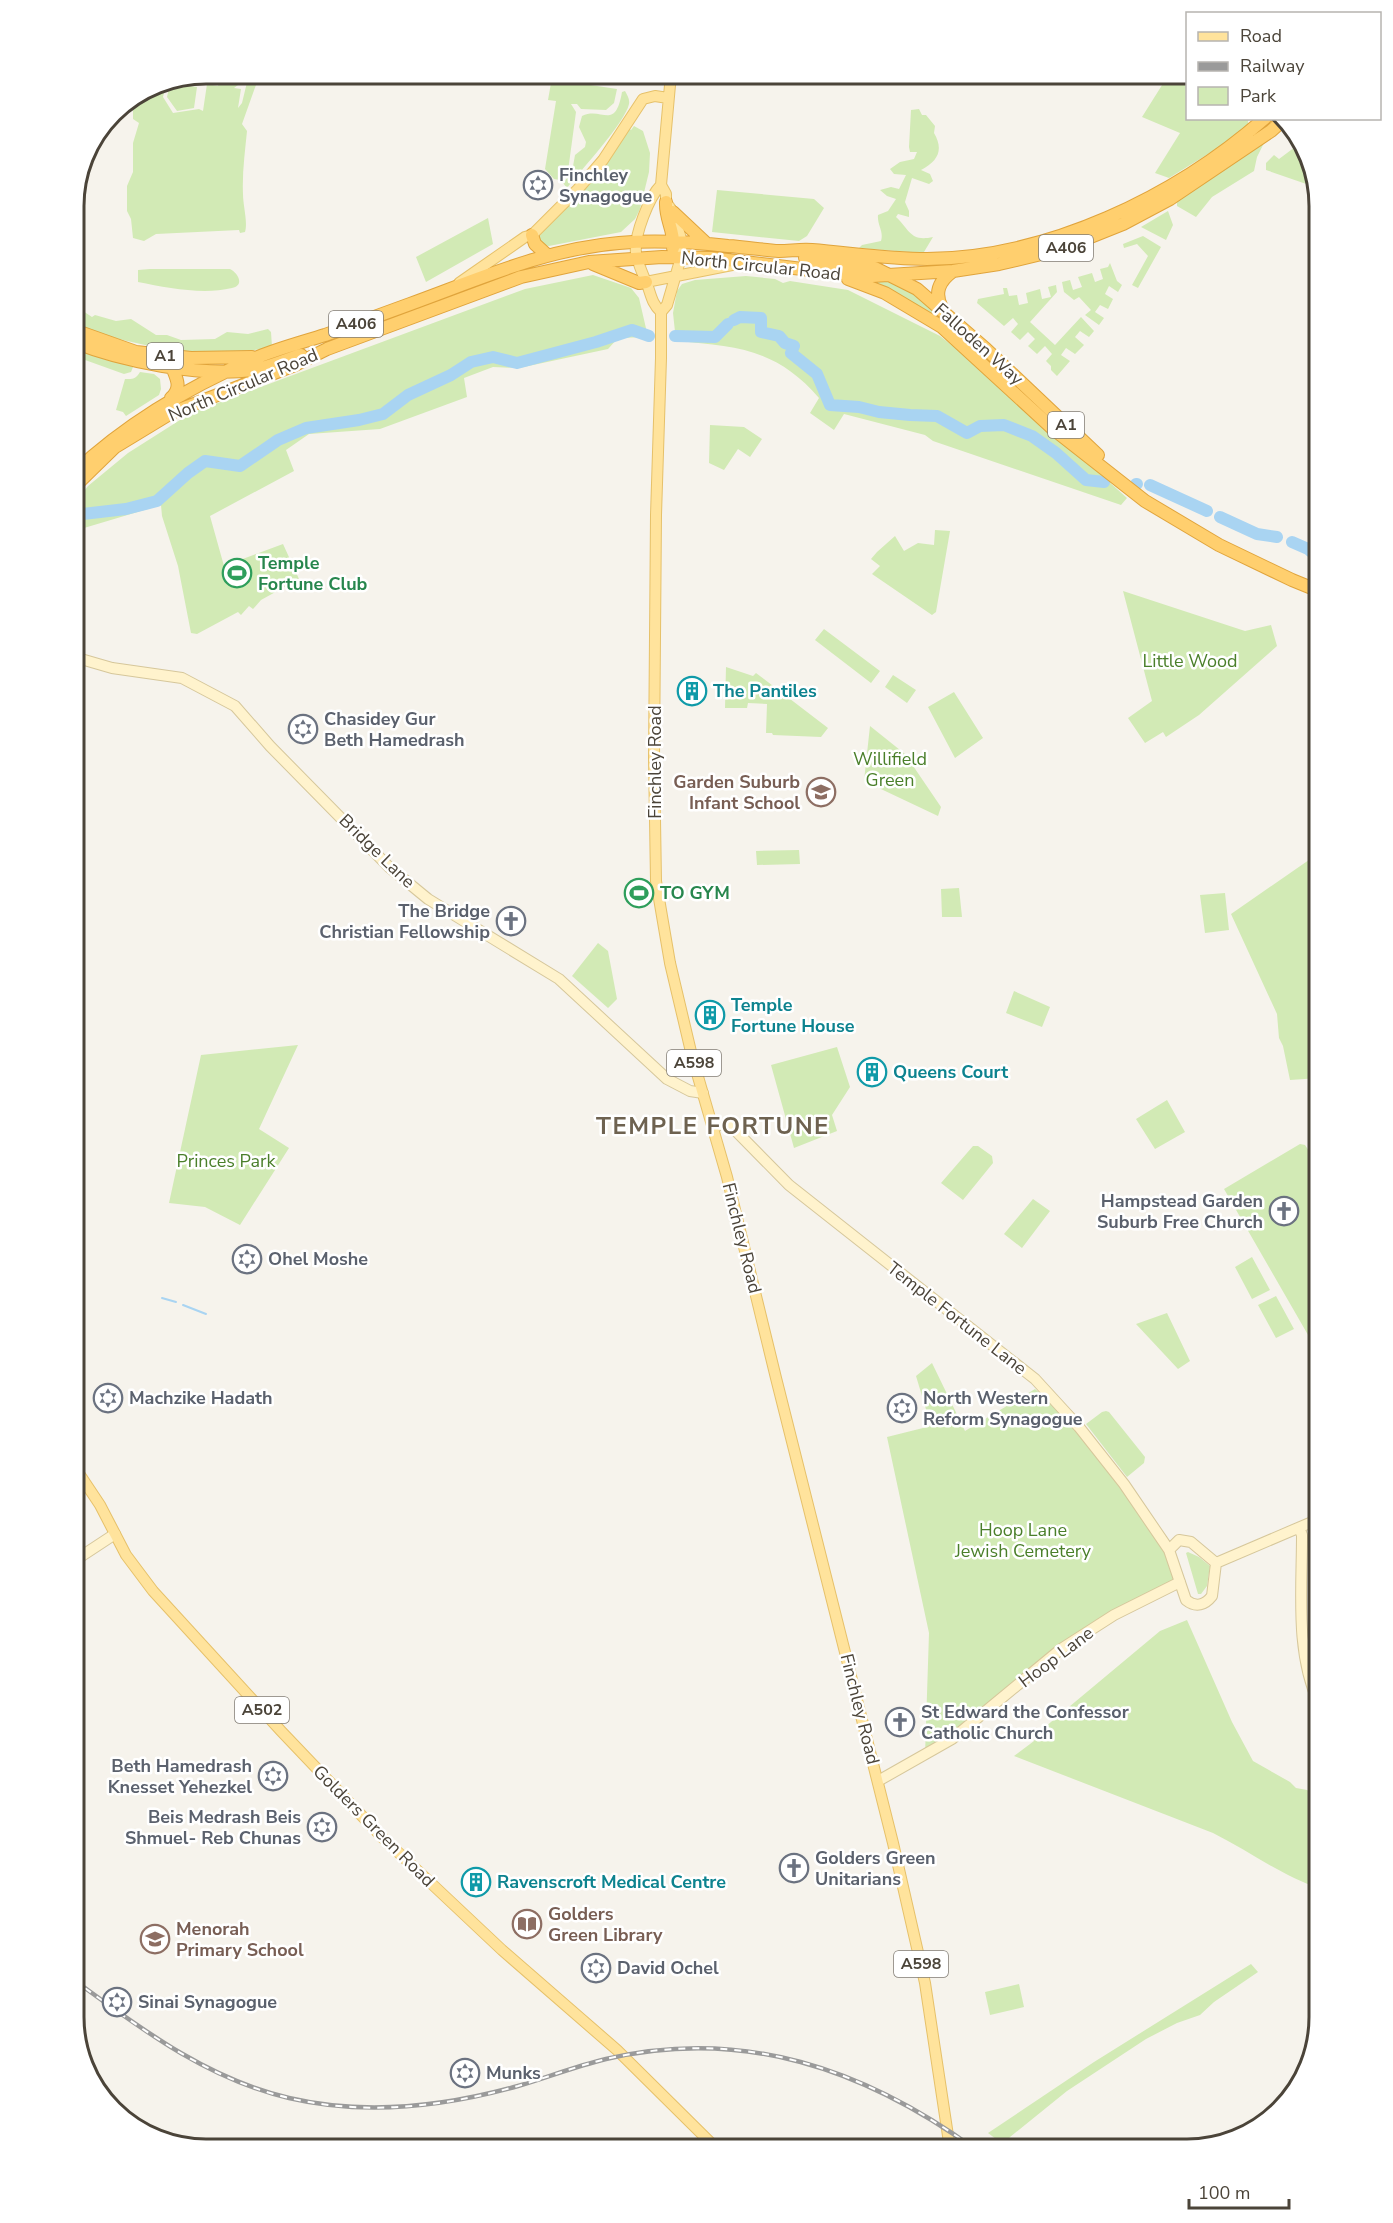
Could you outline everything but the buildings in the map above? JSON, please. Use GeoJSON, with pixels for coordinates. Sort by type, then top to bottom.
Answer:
{"type":"FeatureCollection","features":[{"type":"Feature","properties":{"kind":"highway","name":"North Circular Road"},"geometry":{"type":"LineString","coordinates":[[84,477],[115,447],[171,413],[295,365],[327,349],[510,280],[589,262],[662,258],[679,248],[706,243],[778,251],[809,250],[902,258],[932,259],[983,255],[1038,243],[1084,228],[1164,189],[1219,154],[1262,120]]}},
{"type":"Feature","properties":{"kind":"highway","name":"North Circular Road"},"geometry":{"type":"LineString","coordinates":[[84,463],[140,418],[198,384],[259,357],[515,264],[584,247],[636,242],[749,262],[827,272],[892,275],[953,271],[1026,259],[1097,236],[1170,199],[1278,125]]}},
{"type":"Feature","properties":{"kind":"highway"},"geometry":{"type":"LineString","coordinates":[[679,248],[665,215],[670,207],[706,243]]}},
{"type":"Feature","properties":{"kind":"highway"},"geometry":{"type":"LineString","coordinates":[[532,235],[535,244],[547,255]]}},
{"type":"Feature","properties":{"kind":"highway","name":"Falloden Way"},"geometry":{"type":"LineString","coordinates":[[778,251],[805,258],[861,265],[892,275],[917,289],[942,309],[1048,415]]}},
{"type":"Feature","properties":{"kind":"highway","name":"A406"},"geometry":{"type":"LineString","coordinates":[[589,262],[639,282],[646,282]]}},
{"type":"Feature","properties":{"kind":"highway"},"geometry":{"type":"LineString","coordinates":[[942,309],[938,299],[938,289],[953,271]]}},
{"type":"Feature","properties":{"kind":"highway","name":"Falloden Way"},"geometry":{"type":"LineString","coordinates":[[827,272],[885,293],[942,327],[1048,415],[1145,501],[1219,545],[1309,587]]}},
{"type":"Feature","properties":{"kind":"highway","name":"A1"},"geometry":{"type":"LineString","coordinates":[[84,334],[107,343],[146,353],[190,358],[259,357]]}},
{"type":"Feature","properties":{"kind":"highway","name":"A1"},"geometry":{"type":"LineString","coordinates":[[84,346],[110,355],[172,367],[229,371],[258,369],[327,349]]}},
{"type":"Feature","properties":{"kind":"highway","name":"A1"},"geometry":{"type":"LineString","coordinates":[[164,405],[179,387],[172,367]]}},
{"type":"Feature","properties":{"kind":"main road","name":"A598"},"geometry":{"type":"LineString","coordinates":[[670,84],[661,185],[670,207]]}},
{"type":"Feature","properties":{"kind":"main road"},"geometry":{"type":"LineString","coordinates":[[452,288],[525,237],[532,235],[603,160],[643,99],[655,96],[668,98]]}},
{"type":"Feature","properties":{"kind":"main road","name":"A598"},"geometry":{"type":"LineString","coordinates":[[637,258],[636,242],[652,193],[661,185]]}},
{"type":"Feature","properties":{"kind":"main road","name":"Finchley Road"},"geometry":{"type":"LineString","coordinates":[[679,248],[675,278],[667,305],[661,312],[656,514],[654,758],[656,881],[670,963],[878,1781],[925,1983],[948,2139]]}},
{"type":"Feature","properties":{"kind":"main road","name":"Finchley Road"},"geometry":{"type":"LineString","coordinates":[[637,258],[654,306],[661,312]]}},
{"type":"Feature","properties":{"kind":"main road","name":"A406"},"geometry":{"type":"LineString","coordinates":[[646,282],[749,262]]}},
{"type":"Feature","properties":{"kind":"main road","name":"Golders Green Road"},"geometry":{"type":"LineString","coordinates":[[84,1481],[131,1562],[153,1591],[368,1823],[502,1950],[617,2050],[707,2139]]}},
{"type":"Feature","properties":{"kind":"street","name":"Bridge Lane"},"geometry":{"type":"LineString","coordinates":[[84,660],[112,668],[182,678],[235,706],[270,746],[389,867],[428,899],[559,979],[668,1079],[690,1091],[703,1093]]}},
{"type":"Feature","properties":{"kind":"street","name":"Temple Fortune Lane"},"geometry":{"type":"LineString","coordinates":[[713,1126],[729,1124],[789,1185],[1035,1379],[1079,1426],[1124,1484],[1169,1550]]}},
{"type":"Feature","properties":{"kind":"street"},"geometry":{"type":"LineString","coordinates":[[1216,1563],[1309,1524]]}},
{"type":"Feature","properties":{"kind":"street"},"geometry":{"type":"LineString","coordinates":[[1299,1528],[1302,1535],[1302,1637],[1309,1676]]}},
{"type":"Feature","properties":{"kind":"street"},"geometry":{"type":"LineString","coordinates":[[84,1554],[115,1534]]}},
{"type":"Feature","properties":{"kind":"street"},"geometry":{"type":"LineString","coordinates":[[1179,1540],[1191,1542],[1216,1563],[1212,1596],[1205,1603],[1197,1605],[1184,1597],[1169,1550],[1179,1540]]}},
{"type":"Feature","properties":{"kind":"street","name":"Hoop Lane"},"geometry":{"type":"LineString","coordinates":[[878,1781],[952,1739],[1061,1649],[1114,1615],[1180,1582]]}},
{"type":"Feature","properties":{"kind":"green space"},"geometry":{"type":"Polygon","coordinates":[[[207,84],[218,86],[218,84],[238,84],[234,88],[241,89],[238,108],[242,103],[247,84],[256,84],[242,124],[247,131],[243,178],[245,232],[240,233],[239,230],[156,234],[144,241],[133,238],[131,219],[127,211],[127,186],[133,172],[133,143],[139,123],[133,119],[133,108],[164,92],[163,97],[173,113],[199,109],[203,111],[207,84]]]}},
{"type":"Feature","properties":{"kind":"green space"},"geometry":{"type":"Polygon","coordinates":[[[551,84],[584,84],[617,89],[614,103],[606,110],[581,109],[577,104],[571,104],[576,112],[568,171],[560,180],[554,179],[545,169],[556,101],[548,100],[551,84]]]}},
{"type":"Feature","properties":{"kind":"green space"},"geometry":{"type":"Polygon","coordinates":[[[1163,84],[1186,84],[1186,120],[1249,120],[1248,125],[1221,146],[1169,178],[1155,173],[1180,133],[1142,117],[1163,84]]]}},
{"type":"Feature","properties":{"kind":"green space"},"geometry":{"type":"Polygon","coordinates":[[[187,85],[197,87],[194,108],[177,111],[167,97],[168,90],[175,88],[187,85]]]}},
{"type":"Feature","properties":{"kind":"green space"},"geometry":{"type":"Polygon","coordinates":[[[625,91],[629,102],[626,112],[567,188],[563,183],[572,172],[575,155],[585,147],[586,142],[579,127],[582,116],[612,115],[616,111],[622,92],[625,91]]]}},
{"type":"Feature","properties":{"kind":"green space"},"geometry":{"type":"Polygon","coordinates":[[[919,109],[922,115],[926,115],[935,126],[934,133],[939,145],[938,155],[932,163],[921,170],[930,174],[933,181],[929,184],[912,178],[905,202],[909,217],[898,214],[896,217],[911,234],[919,238],[933,237],[921,253],[859,248],[862,245],[881,241],[878,215],[888,211],[896,199],[880,190],[891,187],[899,189],[906,175],[894,174],[890,169],[900,162],[914,159],[917,152],[910,152],[909,147],[911,110],[919,109]]]}},
{"type":"Feature","properties":{"kind":"green space"},"geometry":{"type":"Polygon","coordinates":[[[634,126],[643,131],[650,153],[649,172],[640,209],[635,219],[621,232],[549,246],[542,245],[539,238],[541,231],[628,128],[631,130],[634,126]]]}},
{"type":"Feature","properties":{"kind":"green space"},"geometry":{"type":"Polygon","coordinates":[[[1264,143],[1257,157],[1254,171],[1212,197],[1196,217],[1177,206],[1180,197],[1264,143]]]}},
{"type":"Feature","properties":{"kind":"green space"},"geometry":{"type":"Polygon","coordinates":[[[1294,148],[1307,184],[1266,170],[1266,163],[1274,155],[1279,159],[1294,148]]]}},
{"type":"Feature","properties":{"kind":"green space"},"geometry":{"type":"Polygon","coordinates":[[[717,190],[814,199],[824,208],[807,236],[799,241],[712,232],[717,190]]]}},
{"type":"Feature","properties":{"kind":"green space"},"geometry":{"type":"Polygon","coordinates":[[[1168,211],[1173,225],[1166,240],[1141,227],[1168,211]]]}},
{"type":"Feature","properties":{"kind":"green space"},"geometry":{"type":"Polygon","coordinates":[[[488,218],[493,244],[426,282],[416,257],[488,218]]]}},
{"type":"Feature","properties":{"kind":"green space"},"geometry":{"type":"Polygon","coordinates":[[[1143,236],[1161,247],[1138,288],[1132,285],[1148,256],[1137,244],[1124,248],[1123,244],[1143,236]]]}},
{"type":"Feature","properties":{"kind":"green space"},"geometry":{"type":"Polygon","coordinates":[[[1110,263],[1117,281],[1122,285],[1118,292],[1109,286],[1105,294],[1113,299],[1108,309],[1100,305],[1095,312],[1104,318],[1099,325],[1085,315],[1091,310],[1079,297],[1074,300],[1064,292],[1062,282],[1070,280],[1073,290],[1082,287],[1078,277],[1092,273],[1095,282],[1103,279],[1100,269],[1108,267],[1110,263]]]}},
{"type":"Feature","properties":{"kind":"green space"},"geometry":{"type":"Polygon","coordinates":[[[230,269],[236,273],[239,282],[232,288],[197,291],[138,282],[138,270],[230,269]]]}},
{"type":"Feature","properties":{"kind":"green space"},"geometry":{"type":"Polygon","coordinates":[[[593,275],[631,288],[639,298],[648,337],[618,338],[608,349],[519,368],[493,367],[464,378],[467,397],[380,429],[309,434],[286,450],[294,471],[210,516],[224,566],[283,544],[299,579],[261,600],[253,609],[249,606],[241,615],[238,612],[197,634],[191,633],[178,566],[162,516],[161,505],[84,528],[84,491],[88,486],[128,453],[191,413],[525,289],[593,275]]]}},
{"type":"Feature","properties":{"kind":"green space"},"geometry":{"type":"Polygon","coordinates":[[[746,276],[775,279],[783,283],[790,281],[848,290],[940,336],[990,375],[1127,498],[1121,505],[933,441],[925,435],[844,414],[834,430],[810,413],[819,398],[788,369],[755,353],[737,348],[676,341],[673,313],[677,291],[682,284],[695,280],[746,276]]]}},
{"type":"Feature","properties":{"kind":"green space"},"geometry":{"type":"Polygon","coordinates":[[[864,280],[890,280],[915,294],[958,334],[864,280]]]}},
{"type":"Feature","properties":{"kind":"green space"},"geometry":{"type":"Polygon","coordinates":[[[1056,285],[1057,292],[1030,322],[1055,345],[1081,317],[1094,331],[1089,337],[1080,331],[1075,337],[1084,345],[1075,354],[1066,348],[1061,355],[1070,361],[1057,376],[1046,361],[1052,354],[1045,346],[1037,354],[1028,346],[1035,339],[1028,332],[1020,340],[1011,332],[1018,324],[1013,318],[1004,326],[977,303],[978,299],[1004,294],[1003,288],[1007,288],[1009,296],[1017,295],[1019,305],[1028,303],[1026,293],[1040,289],[1042,299],[1051,297],[1048,287],[1056,285]]]}},
{"type":"Feature","properties":{"kind":"green space"},"geometry":{"type":"Polygon","coordinates":[[[84,312],[92,317],[95,315],[116,321],[131,319],[156,335],[167,335],[181,340],[215,339],[227,332],[248,334],[268,329],[271,332],[272,347],[222,353],[172,350],[84,328],[84,312]]]}},
{"type":"Feature","properties":{"kind":"green space"},"geometry":{"type":"Polygon","coordinates":[[[84,350],[133,367],[131,372],[124,374],[84,360],[84,350]]]}},
{"type":"Feature","properties":{"kind":"green space"},"geometry":{"type":"Polygon","coordinates":[[[140,372],[154,374],[160,379],[161,389],[159,395],[126,416],[123,412],[116,410],[125,379],[134,378],[140,372]]]}},
{"type":"Feature","properties":{"kind":"green space"},"geometry":{"type":"Polygon","coordinates":[[[710,425],[744,427],[762,439],[750,457],[738,449],[724,470],[709,463],[710,425]]]}},
{"type":"Feature","properties":{"kind":"green space"},"geometry":{"type":"Polygon","coordinates":[[[935,530],[950,531],[936,612],[932,615],[872,574],[880,566],[871,559],[895,536],[904,551],[918,543],[934,545],[935,530]]]}},
{"type":"Feature","properties":{"kind":"green space","name":"Little Wood"},"geometry":{"type":"Polygon","coordinates":[[[1123,591],[1245,631],[1271,625],[1277,646],[1199,715],[1166,737],[1163,732],[1145,743],[1128,718],[1152,701],[1123,591]]]}},
{"type":"Feature","properties":{"kind":"green space"},"geometry":{"type":"Polygon","coordinates":[[[824,629],[880,671],[871,683],[815,640],[824,629]]]}},
{"type":"Feature","properties":{"kind":"green space"},"geometry":{"type":"Polygon","coordinates":[[[726,667],[753,676],[756,673],[828,728],[821,737],[766,733],[767,704],[748,703],[747,708],[725,708],[726,667]]]}},
{"type":"Feature","properties":{"kind":"green space"},"geometry":{"type":"Polygon","coordinates":[[[893,675],[916,690],[907,703],[885,687],[893,675]]]}},
{"type":"Feature","properties":{"kind":"green space"},"geometry":{"type":"Polygon","coordinates":[[[954,692],[983,738],[955,758],[928,707],[954,692]]]}},
{"type":"Feature","properties":{"kind":"green space","name":"Willifield Green"},"geometry":{"type":"Polygon","coordinates":[[[870,726],[905,754],[941,807],[938,816],[864,781],[870,726]]]}},
{"type":"Feature","properties":{"kind":"green space"},"geometry":{"type":"Polygon","coordinates":[[[799,850],[800,864],[757,865],[756,851],[799,850]]]}},
{"type":"Feature","properties":{"kind":"green space"},"geometry":{"type":"Polygon","coordinates":[[[1309,860],[1309,1079],[1290,1080],[1283,1046],[1279,1038],[1277,1014],[1231,914],[1309,860]]]}},
{"type":"Feature","properties":{"kind":"green space"},"geometry":{"type":"Polygon","coordinates":[[[959,888],[962,917],[942,917],[941,889],[959,888]]]}},
{"type":"Feature","properties":{"kind":"green space"},"geometry":{"type":"Polygon","coordinates":[[[1225,893],[1229,930],[1205,933],[1200,895],[1225,893]]]}},
{"type":"Feature","properties":{"kind":"green space"},"geometry":{"type":"Polygon","coordinates":[[[598,943],[608,951],[617,999],[608,1008],[572,976],[598,943]]]}},
{"type":"Feature","properties":{"kind":"green space"},"geometry":{"type":"Polygon","coordinates":[[[1014,991],[1050,1007],[1042,1027],[1006,1013],[1014,991]]]}},
{"type":"Feature","properties":{"kind":"green space","name":"Princes Park"},"geometry":{"type":"Polygon","coordinates":[[[298,1045],[259,1129],[289,1148],[240,1225],[205,1207],[169,1203],[201,1055],[298,1045]]]}},
{"type":"Feature","properties":{"kind":"green space"},"geometry":{"type":"Polygon","coordinates":[[[837,1047],[850,1087],[832,1115],[837,1131],[794,1148],[771,1065],[837,1047]]]}},
{"type":"Feature","properties":{"kind":"green space"},"geometry":{"type":"Polygon","coordinates":[[[1167,1100],[1185,1132],[1155,1149],[1136,1119],[1167,1100]]]}},
{"type":"Feature","properties":{"kind":"green space"},"geometry":{"type":"Polygon","coordinates":[[[1300,1144],[1305,1145],[1309,1151],[1309,1337],[1224,1189],[1300,1144]]]}},
{"type":"Feature","properties":{"kind":"green space"},"geometry":{"type":"Polygon","coordinates":[[[973,1146],[978,1146],[992,1156],[993,1163],[963,1200],[941,1183],[973,1146]]]}},
{"type":"Feature","properties":{"kind":"green space"},"geometry":{"type":"Polygon","coordinates":[[[1033,1199],[1050,1211],[1022,1248],[1004,1234],[1033,1199]]]}},
{"type":"Feature","properties":{"kind":"green space"},"geometry":{"type":"Polygon","coordinates":[[[1252,1257],[1270,1290],[1252,1299],[1235,1267],[1252,1257]]]}},
{"type":"Feature","properties":{"kind":"green space"},"geometry":{"type":"Polygon","coordinates":[[[1276,1296],[1294,1329],[1276,1338],[1258,1305],[1276,1296]]]}},
{"type":"Feature","properties":{"kind":"green space"},"geometry":{"type":"Polygon","coordinates":[[[1167,1313],[1190,1361],[1178,1369],[1136,1324],[1167,1313]]]}},
{"type":"Feature","properties":{"kind":"green space","name":"Hoop Lane Jewish Cemetery"},"geometry":{"type":"Polygon","coordinates":[[[932,1363],[965,1431],[1035,1389],[1079,1427],[1169,1550],[1180,1582],[1114,1615],[925,1755],[929,1633],[887,1437],[931,1426],[916,1376],[932,1363]]]}},
{"type":"Feature","properties":{"kind":"green space"},"geometry":{"type":"Polygon","coordinates":[[[1106,1411],[1145,1457],[1144,1463],[1127,1477],[1086,1424],[1106,1411]]]}},
{"type":"Feature","properties":{"kind":"green space"},"geometry":{"type":"Polygon","coordinates":[[[1188,1552],[1210,1566],[1207,1586],[1201,1594],[1198,1594],[1186,1553],[1188,1552]]]}},
{"type":"Feature","properties":{"kind":"green space"},"geometry":{"type":"Polygon","coordinates":[[[1187,1620],[1232,1722],[1253,1761],[1290,1782],[1296,1788],[1309,1791],[1309,1884],[1213,1833],[1014,1756],[1034,1741],[1039,1732],[1160,1631],[1187,1620]]]}},
{"type":"Feature","properties":{"kind":"green space"},"geometry":{"type":"Polygon","coordinates":[[[1251,1964],[1258,1972],[1214,2002],[1200,2015],[1177,2023],[1146,2039],[1067,2091],[1008,2139],[996,2139],[988,2133],[1094,2062],[1251,1964]]]}},
{"type":"Feature","properties":{"kind":"green space"},"geometry":{"type":"Polygon","coordinates":[[[1019,1984],[1024,2007],[990,2015],[985,1992],[1019,1984]]]}},
{"type":"Feature","properties":{"kind":"waterway"},"geometry":{"type":"LineString","coordinates":[[734,320],[740,317],[761,318],[761,332],[779,336],[785,343],[794,346],[791,353],[817,374],[830,405],[859,407],[879,412],[937,416],[967,433],[980,426],[1004,425],[1032,436],[1056,453],[1086,480],[1104,482]]}},
{"type":"Feature","properties":{"kind":"waterway"},"geometry":{"type":"LineString","coordinates":[[675,336],[715,337],[728,324]]}},
{"type":"Feature","properties":{"kind":"waterway"},"geometry":{"type":"LineString","coordinates":[[84,514],[126,509],[157,501],[205,461],[240,466],[278,440],[306,428],[383,414],[408,395],[451,375],[471,362],[493,357],[517,363],[632,330],[649,336]]}},
{"type":"Feature","properties":{"kind":"waterway"},"geometry":{"type":"LineString","coordinates":[[1150,485],[1207,511]]}},
{"type":"Feature","properties":{"kind":"waterway"},"geometry":{"type":"LineString","coordinates":[[1220,517],[1257,534],[1277,537]]}},
{"type":"Feature","properties":{"kind":"waterway"},"geometry":{"type":"LineString","coordinates":[[1292,542],[1309,550]]}},
{"type":"Feature","properties":{"kind":"waterway"},"geometry":{"type":"LineString","coordinates":[[162,1298],[176,1302]]}},
{"type":"Feature","properties":{"kind":"waterway"},"geometry":{"type":"LineString","coordinates":[[183,1305],[206,1314]]}},
{"type":"Feature","properties":{"kind":"railway"},"geometry":{"type":"LineString","coordinates":[[84,1987],[149,2033],[202,2065],[259,2089],[318,2104],[376,2108],[433,2104],[518,2086],[606,2059],[657,2050],[706,2048],[754,2052],[801,2062],[846,2077],[890,2097],[960,2139]]}},
{"type":"Feature","properties":{"kind":"place","name":"Finchley Synagogue"},"geometry":{"type":"Point","coordinates":[538,185]}},
{"type":"Feature","properties":{"kind":"place","name":"Temple Fortune Club"},"geometry":{"type":"Point","coordinates":[237,573]}},
{"type":"Feature","properties":{"kind":"place","name":"The Pantiles"},"geometry":{"type":"Point","coordinates":[692,691]}},
{"type":"Feature","properties":{"kind":"place","name":"Chasidey Gur Beth Hamedrash"},"geometry":{"type":"Point","coordinates":[303,729]}},
{"type":"Feature","properties":{"kind":"place","name":"Garden Suburb Infant School"},"geometry":{"type":"Point","coordinates":[821,792]}},
{"type":"Feature","properties":{"kind":"place","name":"TO GYM"},"geometry":{"type":"Point","coordinates":[639,893]}},
{"type":"Feature","properties":{"kind":"place","name":"The Bridge Christian Fellowship"},"geometry":{"type":"Point","coordinates":[511,921]}},
{"type":"Feature","properties":{"kind":"place","name":"Temple Fortune House"},"geometry":{"type":"Point","coordinates":[710,1015]}},
{"type":"Feature","properties":{"kind":"place","name":"Queens Court"},"geometry":{"type":"Point","coordinates":[872,1072]}},
{"type":"Feature","properties":{"kind":"place","name":"Hampstead Garden Suburb Free Church"},"geometry":{"type":"Point","coordinates":[1284,1211]}},
{"type":"Feature","properties":{"kind":"place","name":"Ohel Moshe"},"geometry":{"type":"Point","coordinates":[247,1259]}},
{"type":"Feature","properties":{"kind":"place","name":"Machzike Hadath"},"geometry":{"type":"Point","coordinates":[108,1398]}},
{"type":"Feature","properties":{"kind":"place","name":"North Western Reform Synagogue"},"geometry":{"type":"Point","coordinates":[902,1408]}},
{"type":"Feature","properties":{"kind":"place","name":"St Edward the Confessor Catholic Church"},"geometry":{"type":"Point","coordinates":[900,1722]}},
{"type":"Feature","properties":{"kind":"place","name":"Beth Hamedrash Knesset Yehezkel"},"geometry":{"type":"Point","coordinates":[273,1776]}},
{"type":"Feature","properties":{"kind":"place","name":"Beis Medrash Beis Shmuel- Reb Chunas"},"geometry":{"type":"Point","coordinates":[322,1827]}},
{"type":"Feature","properties":{"kind":"place","name":"Golders Green Unitarians"},"geometry":{"type":"Point","coordinates":[794,1868]}},
{"type":"Feature","properties":{"kind":"place","name":"Ravenscroft Medical Centre"},"geometry":{"type":"Point","coordinates":[476,1882]}},
{"type":"Feature","properties":{"kind":"place","name":"Golders Green Library"},"geometry":{"type":"Point","coordinates":[527,1924]}},
{"type":"Feature","properties":{"kind":"place","name":"Menorah Primary School"},"geometry":{"type":"Point","coordinates":[155,1939]}},
{"type":"Feature","properties":{"kind":"place","name":"David Ochel"},"geometry":{"type":"Point","coordinates":[596,1968]}},
{"type":"Feature","properties":{"kind":"place","name":"Sinai Synagogue"},"geometry":{"type":"Point","coordinates":[117,2002]}},
{"type":"Feature","properties":{"kind":"place","name":"Munks"},"geometry":{"type":"Point","coordinates":[465,2073]}},
{"type":"Feature","properties":{"kind":"district","name":"TEMPLE FORTUNE"},"geometry":{"type":"Point","coordinates":[713,1126]}}]}
